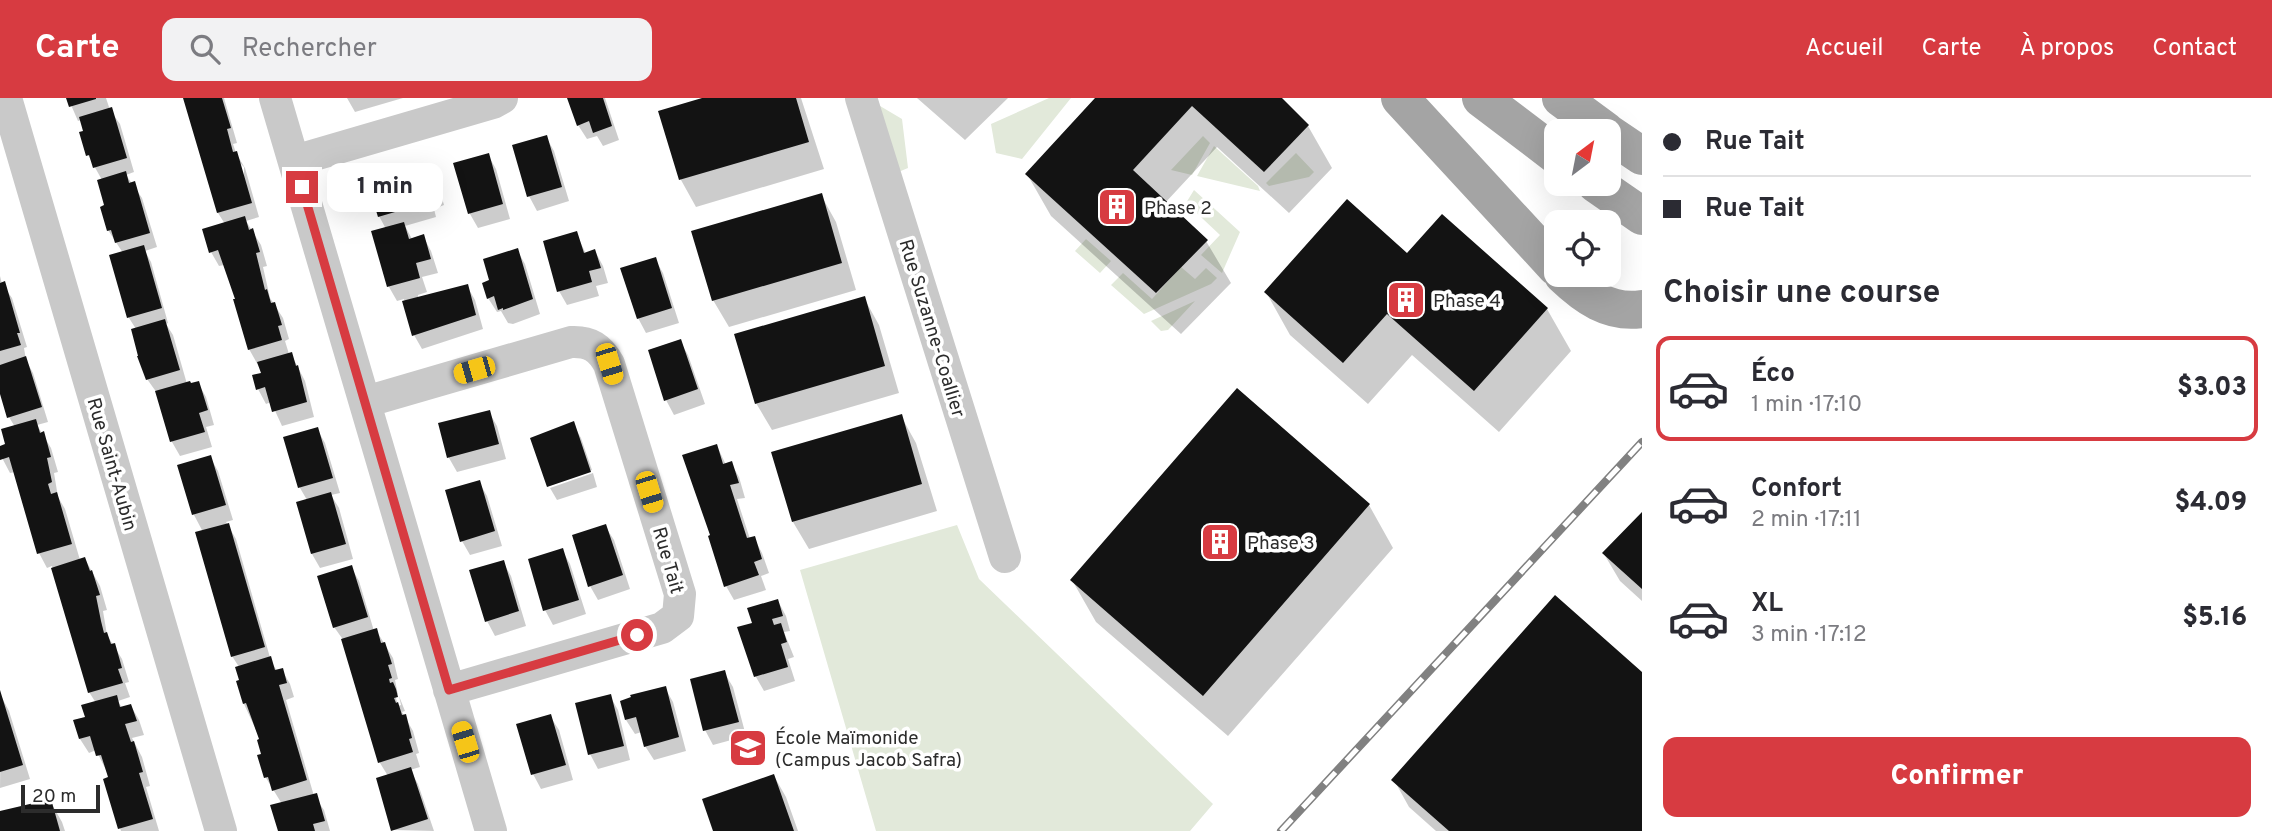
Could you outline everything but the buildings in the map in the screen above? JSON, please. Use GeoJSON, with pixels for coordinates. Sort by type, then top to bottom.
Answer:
{"type":"FeatureCollection","features":[{"type":"Feature","properties":{"kind":"main road"},"geometry":{"type":"LineString","coordinates":[[1399,98],[1544,254]]}},
{"type":"Feature","properties":{"kind":"main road"},"geometry":{"type":"LineString","coordinates":[[1481,98],[1544,146]]}},
{"type":"Feature","properties":{"kind":"main road"},"geometry":{"type":"LineString","coordinates":[[1561,98],[1589,119]]}},
{"type":"Feature","properties":{"kind":"main road"},"geometry":{"type":"LineString","coordinates":[[1621,142],[1642,156]]}},
{"type":"Feature","properties":{"kind":"main road"},"geometry":{"type":"LineString","coordinates":[[1613,196],[1642,216]]}},
{"type":"Feature","properties":{"kind":"main road"},"geometry":{"type":"LineString","coordinates":[[1577,287],[1588,297],[1619,310],[1642,309]]}},
{"type":"Feature","properties":{"kind":"street","name":"Rue Saint-Aubin"},"geometry":{"type":"LineString","coordinates":[[6,98],[220,831]]}},
{"type":"Feature","properties":{"kind":"street"},"geometry":{"type":"LineString","coordinates":[[275,98],[491,831]]}},
{"type":"Feature","properties":{"kind":"street"},"geometry":{"type":"LineString","coordinates":[[294,161],[502,98]]}},
{"type":"Feature","properties":{"kind":"street","name":"Rue Suzanne-Coallier"},"geometry":{"type":"LineString","coordinates":[[861,98],[1005,557]]}},
{"type":"Feature","properties":{"kind":"street","name":"Rue Tait"},"geometry":{"type":"LineString","coordinates":[[365,402],[571,342],[583,341],[594,345],[609,364],[680,594],[678,616],[662,628],[449,690]]}},
{"type":"Feature","properties":{"kind":"green space"},"geometry":{"type":"Polygon","coordinates":[[[1049,98],[1071,98],[1022,159],[996,153],[991,124],[1049,98]]]}},
{"type":"Feature","properties":{"kind":"green space"},"geometry":{"type":"Polygon","coordinates":[[[875,103],[902,119],[908,168],[896,173],[875,103]]]}},
{"type":"Feature","properties":{"kind":"green space"},"geometry":{"type":"Polygon","coordinates":[[[1203,136],[1210,143],[1192,175],[1171,170],[1203,136]]]}},
{"type":"Feature","properties":{"kind":"green space"},"geometry":{"type":"Polygon","coordinates":[[[1214,146],[1258,186],[1260,191],[1197,176],[1214,146]]]}},
{"type":"Feature","properties":{"kind":"green space"},"geometry":{"type":"Polygon","coordinates":[[[1296,153],[1314,172],[1309,177],[1269,186],[1266,183],[1296,153]]]}},
{"type":"Feature","properties":{"kind":"green space"},"geometry":{"type":"Polygon","coordinates":[[[1194,190],[1240,232],[1222,273],[1201,255],[1220,235],[1186,203],[1194,190]]]}},
{"type":"Feature","properties":{"kind":"green space"},"geometry":{"type":"Polygon","coordinates":[[[1086,239],[1111,261],[1100,273],[1075,251],[1086,239]]]}},
{"type":"Feature","properties":{"kind":"green space"},"geometry":{"type":"Polygon","coordinates":[[[1181,267],[1195,279],[1206,268],[1217,278],[1211,284],[1144,314],[1111,285],[1123,273],[1152,299],[1181,267]]]}},
{"type":"Feature","properties":{"kind":"green space"},"geometry":{"type":"Polygon","coordinates":[[[1195,301],[1168,330],[1161,331],[1151,321],[1195,301]]]}},
{"type":"Feature","properties":{"kind":"green space"},"geometry":{"type":"Polygon","coordinates":[[[957,525],[979,579],[1213,804],[1190,831],[876,831],[800,570],[957,525]]]}},
{"type":"Feature","properties":{"kind":"railway"},"geometry":{"type":"LineString","coordinates":[[1281,831],[1642,442]]}},
{"type":"Feature","properties":{"kind":"place","name":"Phase 2"},"geometry":{"type":"Point","coordinates":[1117,207]}},
{"type":"Feature","properties":{"kind":"place","name":"Phase 4"},"geometry":{"type":"Point","coordinates":[1406,300]}},
{"type":"Feature","properties":{"kind":"place","name":"Phase 3"},"geometry":{"type":"Point","coordinates":[1220,542]}},
{"type":"Feature","properties":{"kind":"place","name":"École Maïmonide (Campus Jacob Safra)"},"geometry":{"type":"Point","coordinates":[748,748]}},
{"type":"Feature","properties":{"kind":"route"},"geometry":{"type":"LineString","coordinates":[[302,187],[449,690],[637,635]]}}]}
